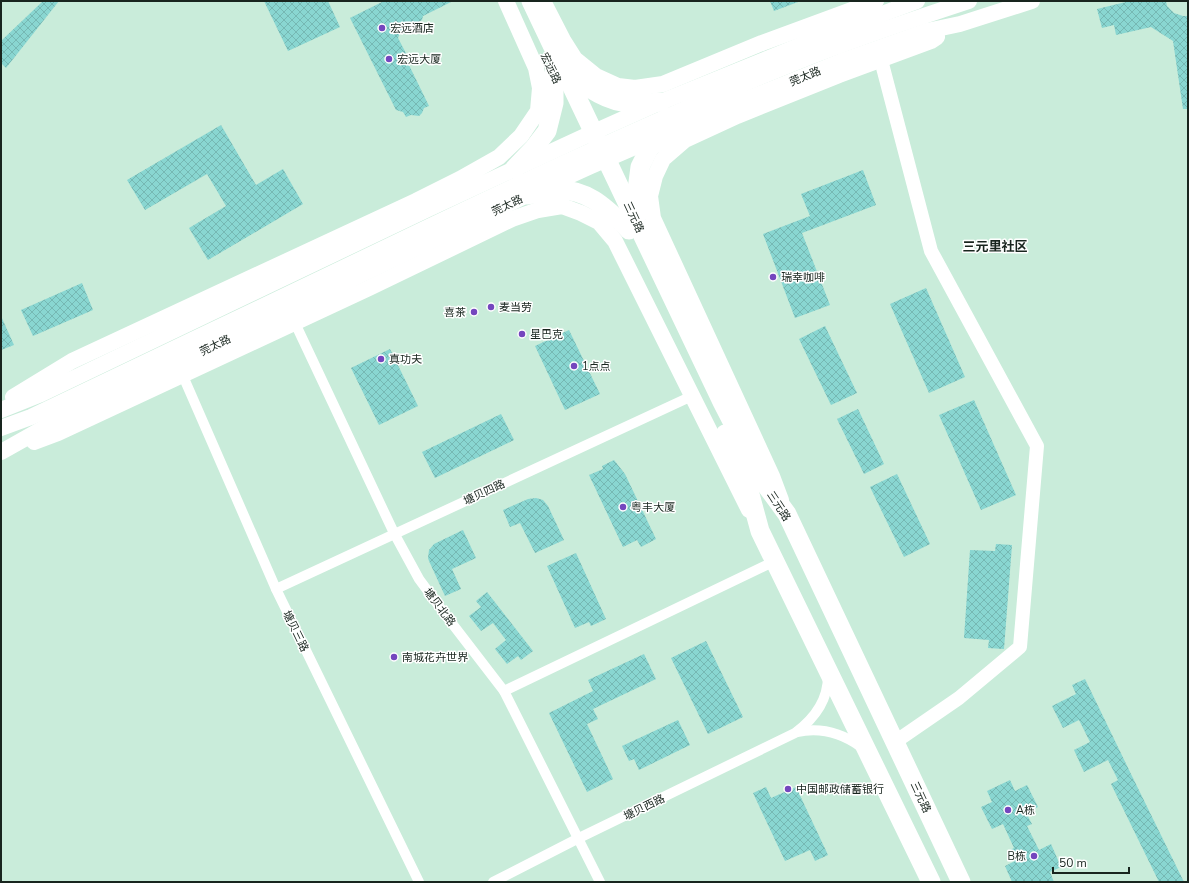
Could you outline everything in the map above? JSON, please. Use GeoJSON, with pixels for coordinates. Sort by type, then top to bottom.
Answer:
{"type":"FeatureCollection","features":[{"type":"Feature","properties":{"kind":"highway","name":"宏远路"},"geometry":{"type":"LineString","coordinates":[[519,1],[558,71],[589,134]]}},
{"type":"Feature","properties":{"kind":"highway","name":"宏远路"},"geometry":{"type":"LineString","coordinates":[[531,1],[558,71]]}},
{"type":"Feature","properties":{"kind":"highway"},"geometry":{"type":"LineString","coordinates":[[514,169],[534,148],[547,130],[554,103],[558,71],[608,99],[629,103],[661,102]]}},
{"type":"Feature","properties":{"kind":"highway"},"geometry":{"type":"LineString","coordinates":[[527,196],[558,190],[582,193],[632,226],[640,167],[650,147],[676,129]]}},
{"type":"Feature","properties":{"kind":"highway","name":"三元路"},"geometry":{"type":"LineString","coordinates":[[589,134],[718,404],[762,480],[787,514],[961,882]]}},
{"type":"Feature","properties":{"kind":"highway","name":"三元路"},"geometry":{"type":"LineString","coordinates":[[718,404],[748,487],[760,531],[870,754],[931,882]]}},
{"type":"Feature","properties":{"kind":"main road"},"geometry":{"type":"LineString","coordinates":[[506,1],[536,68],[540,88],[538,111],[530,131],[528,152],[533,174],[544,192],[561,206],[581,213],[603,214],[624,208],[642,194],[655,176],[663,159],[685,140],[737,116],[931,41],[960,24]]}},
{"type":"Feature","properties":{"kind":"main road"},"geometry":{"type":"LineString","coordinates":[[543,1],[563,40],[576,59],[596,76],[637,97],[651,113],[660,133],[661,155],[650,196],[653,218],[772,476],[787,514]]}},
{"type":"Feature","properties":{"kind":"main road"},"geometry":{"type":"LineString","coordinates":[[1,405],[72,361],[460,179],[498,157],[521,136],[538,111],[554,95],[573,85],[596,81],[634,88],[663,84],[762,43],[876,1]]}},
{"type":"Feature","properties":{"kind":"main road"},"geometry":{"type":"LineString","coordinates":[[1,428],[31,417],[595,148],[728,90],[797,62],[900,24],[970,1]]}},
{"type":"Feature","properties":{"kind":"main road","name":"莞太路"},"geometry":{"type":"LineString","coordinates":[[1,452],[58,420],[602,161],[732,105],[845,60],[927,31],[960,24],[1032,1]]}},
{"type":"Feature","properties":{"kind":"main road"},"geometry":{"type":"LineString","coordinates":[[1,410],[41,394],[589,134],[661,102],[826,35],[913,2]]}},
{"type":"Feature","properties":{"kind":"main road"},"geometry":{"type":"LineString","coordinates":[[1,452],[58,434],[512,219],[538,210],[562,206],[599,222],[615,241],[760,531]]}},
{"type":"Feature","properties":{"kind":"main road"},"geometry":{"type":"LineString","coordinates":[[1,436],[31,417]]}},
{"type":"Feature","properties":{"kind":"street"},"geometry":{"type":"LineString","coordinates":[[881,60],[931,251],[1038,446],[1020,647],[959,698],[895,742]]}},
{"type":"Feature","properties":{"kind":"street","name":"塘贝北路"},"geometry":{"type":"LineString","coordinates":[[295,323],[394,534],[419,579],[504,691],[600,882]]}},
{"type":"Feature","properties":{"kind":"street","name":"塘贝三路"},"geometry":{"type":"LineString","coordinates":[[183,376],[276,588],[419,882]]}},
{"type":"Feature","properties":{"kind":"street","name":"塘贝四路"},"geometry":{"type":"LineString","coordinates":[[276,588],[692,396]]}},
{"type":"Feature","properties":{"kind":"street"},"geometry":{"type":"LineString","coordinates":[[504,691],[775,561]]}},
{"type":"Feature","properties":{"kind":"street"},"geometry":{"type":"LineString","coordinates":[[795,733],[810,721],[820,706],[827,689],[828,670]]}},
{"type":"Feature","properties":{"kind":"street"},"geometry":{"type":"LineString","coordinates":[[795,733],[820,730],[838,734],[855,742],[870,754]]}},
{"type":"Feature","properties":{"kind":"street","name":"塘贝西路"},"geometry":{"type":"LineString","coordinates":[[493,882],[579,838],[795,733]]}},
{"type":"Feature","properties":{"kind":"building"},"geometry":{"type":"Polygon","coordinates":[[[43,1],[59,1],[6,68],[1,63],[1,41],[43,1]]]}},
{"type":"Feature","properties":{"kind":"building"},"geometry":{"type":"Polygon","coordinates":[[[264,1],[328,1],[340,27],[288,51],[264,1]]]}},
{"type":"Feature","properties":{"kind":"building","name":"宏远大厦"},"geometry":{"type":"Polygon","coordinates":[[[384,1],[453,1],[423,16],[422,20],[401,31],[398,38],[408,57],[407,61],[429,106],[424,108],[419,116],[411,115],[406,117],[403,112],[396,110],[350,18],[384,1]]]}},
{"type":"Feature","properties":{"kind":"building"},"geometry":{"type":"Polygon","coordinates":[[[770,1],[798,1],[798,2],[774,11],[770,1]]]}},
{"type":"Feature","properties":{"kind":"building"},"geometry":{"type":"Polygon","coordinates":[[[1130,1],[1166,1],[1167,6],[1174,13],[1188,16],[1188,109],[1183,109],[1173,41],[1151,27],[1116,35],[1114,25],[1102,28],[1097,9],[1130,1]]]}},
{"type":"Feature","properties":{"kind":"building"},"geometry":{"type":"Polygon","coordinates":[[[221,125],[256,185],[283,169],[303,204],[208,260],[189,228],[226,206],[207,174],[145,210],[127,180],[221,125]]]}},
{"type":"Feature","properties":{"kind":"building"},"geometry":{"type":"Polygon","coordinates":[[[863,170],[876,205],[802,233],[830,305],[795,318],[763,234],[810,216],[801,194],[863,170]]]}},
{"type":"Feature","properties":{"kind":"building"},"geometry":{"type":"Polygon","coordinates":[[[82,283],[93,310],[33,336],[21,310],[82,283]]]}},
{"type":"Feature","properties":{"kind":"building"},"geometry":{"type":"Polygon","coordinates":[[[926,288],[965,377],[929,393],[890,304],[926,288]]]}},
{"type":"Feature","properties":{"kind":"building"},"geometry":{"type":"Polygon","coordinates":[[[1,316],[14,345],[1,350],[1,316]]]}},
{"type":"Feature","properties":{"kind":"building"},"geometry":{"type":"Polygon","coordinates":[[[825,326],[857,393],[831,405],[799,339],[825,326]]]}},
{"type":"Feature","properties":{"kind":"building"},"geometry":{"type":"Polygon","coordinates":[[[569,330],[600,394],[565,410],[535,346],[569,330]]]}},
{"type":"Feature","properties":{"kind":"building"},"geometry":{"type":"Polygon","coordinates":[[[390,349],[418,406],[379,425],[351,368],[390,349]]]}},
{"type":"Feature","properties":{"kind":"building"},"geometry":{"type":"Polygon","coordinates":[[[974,400],[1016,495],[981,510],[939,415],[974,400]]]}},
{"type":"Feature","properties":{"kind":"building"},"geometry":{"type":"Polygon","coordinates":[[[858,409],[884,464],[864,474],[837,419],[858,409]]]}},
{"type":"Feature","properties":{"kind":"building"},"geometry":{"type":"Polygon","coordinates":[[[501,414],[514,440],[435,478],[422,452],[501,414]]]}},
{"type":"Feature","properties":{"kind":"building","name":"粤丰大厦"},"geometry":{"type":"Polygon","coordinates":[[[614,460],[625,474],[656,539],[641,547],[637,540],[623,547],[589,475],[603,469],[602,466],[614,460]]]}},
{"type":"Feature","properties":{"kind":"building"},"geometry":{"type":"Polygon","coordinates":[[[897,474],[930,544],[904,557],[870,487],[897,474]]]}},
{"type":"Feature","properties":{"kind":"building"},"geometry":{"type":"Polygon","coordinates":[[[536,498],[543,500],[548,506],[564,540],[535,553],[520,523],[510,527],[503,510],[528,499],[536,498]]]}},
{"type":"Feature","properties":{"kind":"building"},"geometry":{"type":"Polygon","coordinates":[[[463,530],[476,558],[452,569],[461,589],[445,596],[429,561],[429,550],[434,544],[463,530]]]}},
{"type":"Feature","properties":{"kind":"building"},"geometry":{"type":"Polygon","coordinates":[[[996,544],[1012,545],[1004,649],[988,648],[989,640],[964,638],[970,550],[995,551],[996,544]]]}},
{"type":"Feature","properties":{"kind":"building"},"geometry":{"type":"Polygon","coordinates":[[[576,553],[606,619],[591,626],[589,622],[575,628],[547,566],[576,553]]]}},
{"type":"Feature","properties":{"kind":"building"},"geometry":{"type":"Polygon","coordinates":[[[487,592],[533,651],[521,660],[518,656],[507,664],[495,649],[506,640],[493,623],[481,631],[469,616],[481,607],[476,601],[487,592]]]}},
{"type":"Feature","properties":{"kind":"building"},"geometry":{"type":"Polygon","coordinates":[[[706,641],[743,717],[708,734],[671,658],[706,641]]]}},
{"type":"Feature","properties":{"kind":"building"},"geometry":{"type":"Polygon","coordinates":[[[644,654],[656,679],[593,709],[598,719],[587,724],[613,779],[587,792],[549,713],[593,691],[588,680],[644,654]]]}},
{"type":"Feature","properties":{"kind":"building"},"geometry":{"type":"Polygon","coordinates":[[[1085,679],[1184,882],[1159,882],[1111,784],[1118,780],[1108,760],[1084,772],[1074,750],[1090,742],[1079,720],[1063,728],[1052,706],[1076,694],[1072,685],[1085,679]]]}},
{"type":"Feature","properties":{"kind":"building"},"geometry":{"type":"Polygon","coordinates":[[[678,720],[690,745],[639,770],[634,759],[629,761],[622,746],[678,720]]]}},
{"type":"Feature","properties":{"kind":"building"},"geometry":{"type":"Polygon","coordinates":[[[1010,780],[1015,791],[1027,785],[1038,807],[1026,813],[1032,824],[1027,826],[1039,850],[1051,844],[1061,867],[1050,872],[1054,882],[1012,882],[1005,866],[1015,861],[1010,850],[1014,848],[1003,824],[992,829],[981,807],[992,802],[987,791],[1010,780]]]}},
{"type":"Feature","properties":{"kind":"building"},"geometry":{"type":"Polygon","coordinates":[[[766,787],[771,798],[796,787],[828,855],[815,861],[810,850],[785,861],[753,793],[766,787]]]}},
{"type":"Feature","properties":{"kind":"place","name":"宏远酒店"},"geometry":{"type":"Point","coordinates":[382,28]}},
{"type":"Feature","properties":{"kind":"place","name":"宏远大厦"},"geometry":{"type":"Point","coordinates":[389,59]}},
{"type":"Feature","properties":{"kind":"place","name":"瑞幸咖啡"},"geometry":{"type":"Point","coordinates":[773,277]}},
{"type":"Feature","properties":{"kind":"place","name":"麦当劳"},"geometry":{"type":"Point","coordinates":[491,307]}},
{"type":"Feature","properties":{"kind":"place","name":"喜茶"},"geometry":{"type":"Point","coordinates":[474,312]}},
{"type":"Feature","properties":{"kind":"place","name":"星巴克"},"geometry":{"type":"Point","coordinates":[522,334]}},
{"type":"Feature","properties":{"kind":"place","name":"真功夫"},"geometry":{"type":"Point","coordinates":[381,359]}},
{"type":"Feature","properties":{"kind":"place","name":"1点点"},"geometry":{"type":"Point","coordinates":[574,366]}},
{"type":"Feature","properties":{"kind":"place","name":"粤丰大厦"},"geometry":{"type":"Point","coordinates":[623,507]}},
{"type":"Feature","properties":{"kind":"place","name":"南城花卉世界"},"geometry":{"type":"Point","coordinates":[394,657]}},
{"type":"Feature","properties":{"kind":"place","name":"中国邮政储蓄银行"},"geometry":{"type":"Point","coordinates":[788,789]}},
{"type":"Feature","properties":{"kind":"place","name":"A栋"},"geometry":{"type":"Point","coordinates":[1008,810]}},
{"type":"Feature","properties":{"kind":"place","name":"B栋"},"geometry":{"type":"Point","coordinates":[1034,856]}},
{"type":"Feature","properties":{"kind":"district","name":"三元里社区"},"geometry":{"type":"Point","coordinates":[995,246]}}]}
